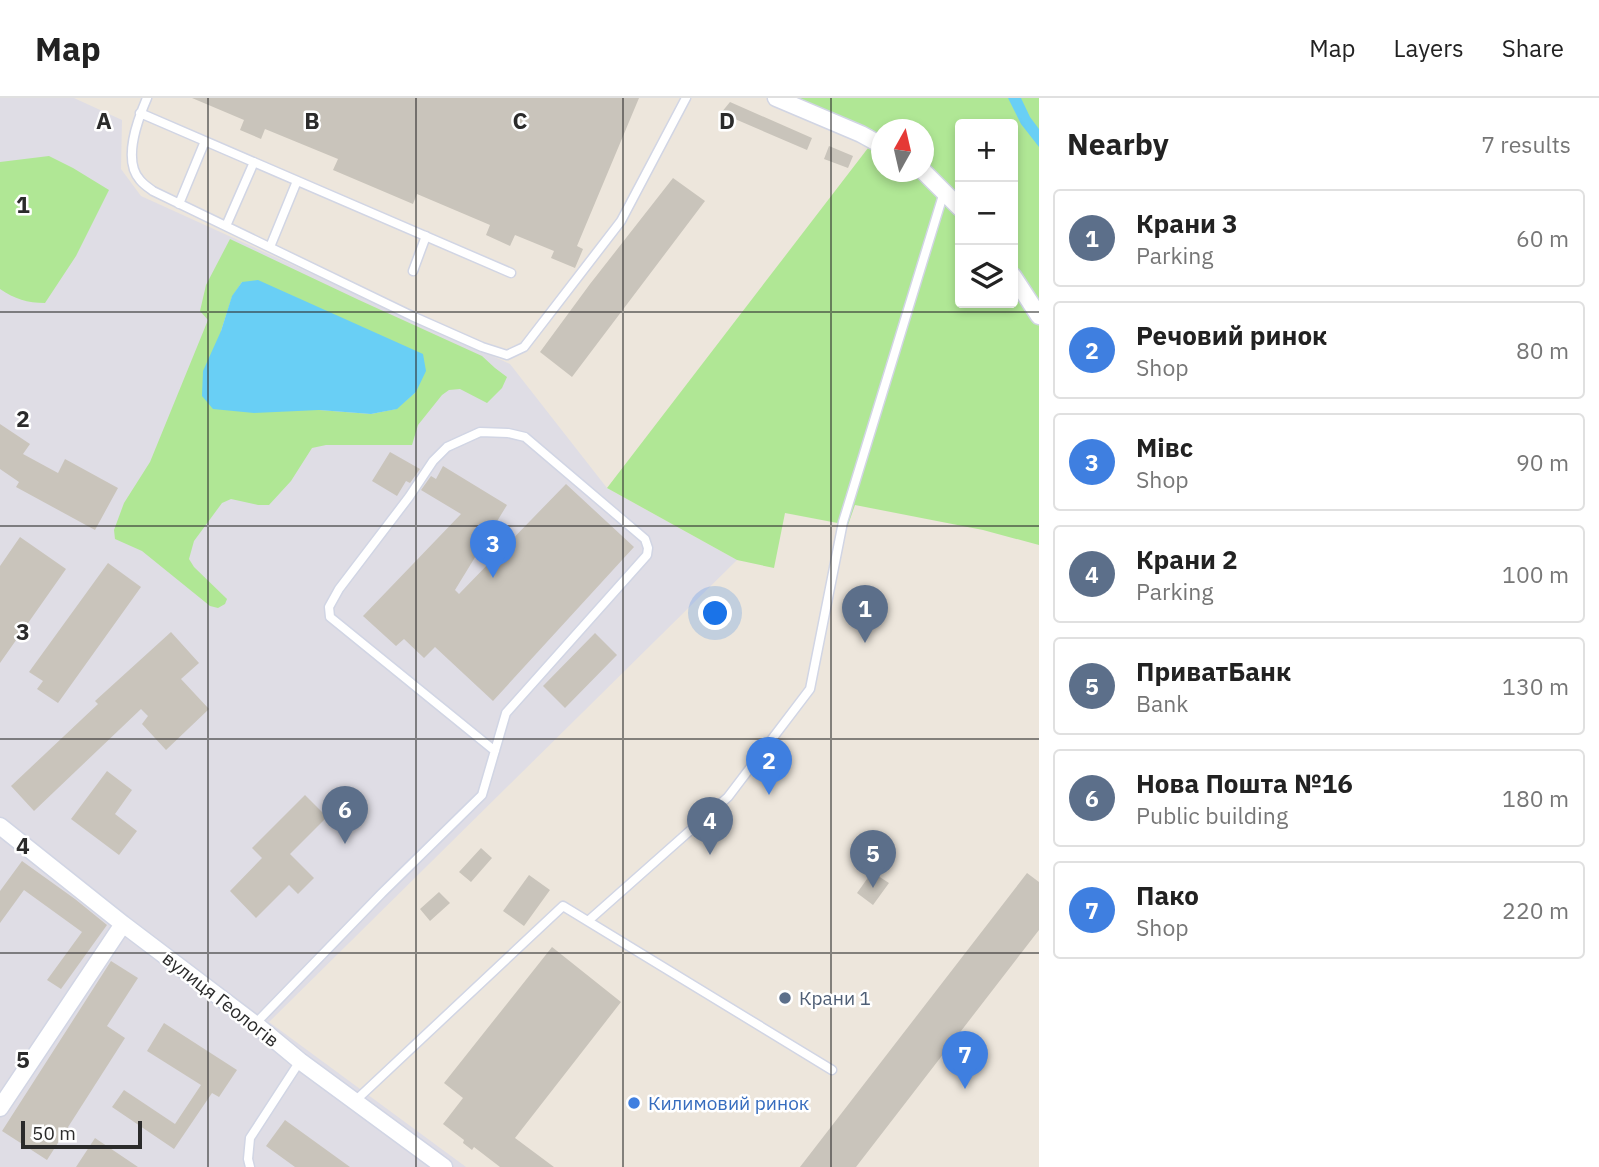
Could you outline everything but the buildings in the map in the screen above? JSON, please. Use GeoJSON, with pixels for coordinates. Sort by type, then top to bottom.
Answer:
{"type":"FeatureCollection","features":[{"type":"Feature","properties":{"kind":"street"},"geometry":{"type":"LineString","coordinates":[[776,98],[871,140]]}},
{"type":"Feature","properties":{"kind":"street"},"geometry":{"type":"LineString","coordinates":[[934,182],[955,203]]}},
{"type":"Feature","properties":{"kind":"street"},"geometry":{"type":"LineString","coordinates":[[1018,284],[1039,316]]}},
{"type":"Feature","properties":{"kind":"street","name":"вулиця Геологів"},"geometry":{"type":"LineString","coordinates":[[0,827],[300,1061],[444,1167]]}},
{"type":"Feature","properties":{"kind":"street"},"geometry":{"type":"LineString","coordinates":[[0,1108],[123,924]]}},
{"type":"Feature","properties":{"kind":"lane"},"geometry":{"type":"LineString","coordinates":[[147,98],[138,120],[131,154],[138,178],[153,191],[424,321],[507,355],[524,347],[621,220],[686,98]]}},
{"type":"Feature","properties":{"kind":"lane"},"geometry":{"type":"LineString","coordinates":[[141,113],[511,273]]}},
{"type":"Feature","properties":{"kind":"lane"},"geometry":{"type":"LineString","coordinates":[[179,204],[205,141]]}},
{"type":"Feature","properties":{"kind":"lane"},"geometry":{"type":"LineString","coordinates":[[226,226],[254,162]]}},
{"type":"Feature","properties":{"kind":"lane"},"geometry":{"type":"LineString","coordinates":[[270,247],[297,181]]}},
{"type":"Feature","properties":{"kind":"lane"},"geometry":{"type":"LineString","coordinates":[[588,921],[728,797],[810,689],[843,522],[944,192]]}},
{"type":"Feature","properties":{"kind":"lane"},"geometry":{"type":"LineString","coordinates":[[413,271],[426,236]]}},
{"type":"Feature","properties":{"kind":"lane"},"geometry":{"type":"LineString","coordinates":[[255,1024],[482,795],[495,751],[506,713],[647,555],[645,539],[525,437],[480,432],[447,447],[433,461],[410,497],[339,589],[329,607],[330,617],[495,751]]}},
{"type":"Feature","properties":{"kind":"lane"},"geometry":{"type":"LineString","coordinates":[[354,1101],[563,906],[832,1070]]}},
{"type":"Feature","properties":{"kind":"lane"},"geometry":{"type":"LineString","coordinates":[[250,1167],[250,1138],[300,1061]]}},
{"type":"Feature","properties":{"kind":"shaded area"},"geometry":{"type":"Polygon","coordinates":[[[0,98],[74,98],[122,120],[121,169],[141,196],[510,364],[607,488],[737,560],[269,1022],[466,1167],[0,1167],[0,98]]]}},
{"type":"Feature","properties":{"kind":"green space"},"geometry":{"type":"Polygon","coordinates":[[[790,98],[1039,98],[1039,545],[983,530],[855,505],[848,525],[785,513],[774,568],[737,560],[607,488],[871,144],[871,182],[934,182],[934,119],[871,119],[871,132],[790,98]]]}},
{"type":"Feature","properties":{"kind":"green space"},"geometry":{"type":"Polygon","coordinates":[[[49,156],[109,190],[76,256],[45,303],[39,303],[21,300],[0,289],[0,162],[49,156]]]}},
{"type":"Feature","properties":{"kind":"green space"},"geometry":{"type":"Polygon","coordinates":[[[230,239],[482,356],[507,377],[502,388],[487,403],[460,389],[449,390],[442,395],[418,425],[412,445],[326,445],[312,448],[291,481],[269,505],[231,499],[222,503],[194,541],[189,559],[227,599],[225,604],[218,608],[210,606],[142,551],[115,539],[114,530],[124,503],[150,462],[208,320],[200,311],[206,285],[230,239]],[[242,282],[232,297],[221,331],[319,410],[371,414],[396,409],[416,392],[242,282]]]}},
{"type":"Feature","properties":{"kind":"water"},"geometry":{"type":"Polygon","coordinates":[[[1008,98],[1021,98],[1039,129],[1039,147],[1021,124],[1008,98]]]}},
{"type":"Feature","properties":{"kind":"water"},"geometry":{"type":"Polygon","coordinates":[[[258,280],[423,354],[426,371],[416,392],[397,409],[371,414],[319,410],[254,413],[213,409],[202,396],[203,371],[221,331],[232,296],[242,282],[258,280]]]}},
{"type":"Feature","properties":{"kind":"place","name":"Мівс"},"geometry":{"type":"Point","coordinates":[493,578]}},
{"type":"Feature","properties":{"kind":"place","name":"Крани 3"},"geometry":{"type":"Point","coordinates":[865,643]}},
{"type":"Feature","properties":{"kind":"place","name":"Речовий ринок"},"geometry":{"type":"Point","coordinates":[769,795]}},
{"type":"Feature","properties":{"kind":"place","name":"Нова Пошта №16"},"geometry":{"type":"Point","coordinates":[345,844]}},
{"type":"Feature","properties":{"kind":"place","name":"Крани 2"},"geometry":{"type":"Point","coordinates":[710,855]}},
{"type":"Feature","properties":{"kind":"place","name":"ПриватБанк"},"geometry":{"type":"Point","coordinates":[873,888]}},
{"type":"Feature","properties":{"kind":"place","name":"Крани 1"},"geometry":{"type":"Point","coordinates":[785,998]}},
{"type":"Feature","properties":{"kind":"place","name":"Пако"},"geometry":{"type":"Point","coordinates":[965,1089]}},
{"type":"Feature","properties":{"kind":"place","name":"Килимовий ринок"},"geometry":{"type":"Point","coordinates":[634,1103]}}]}
